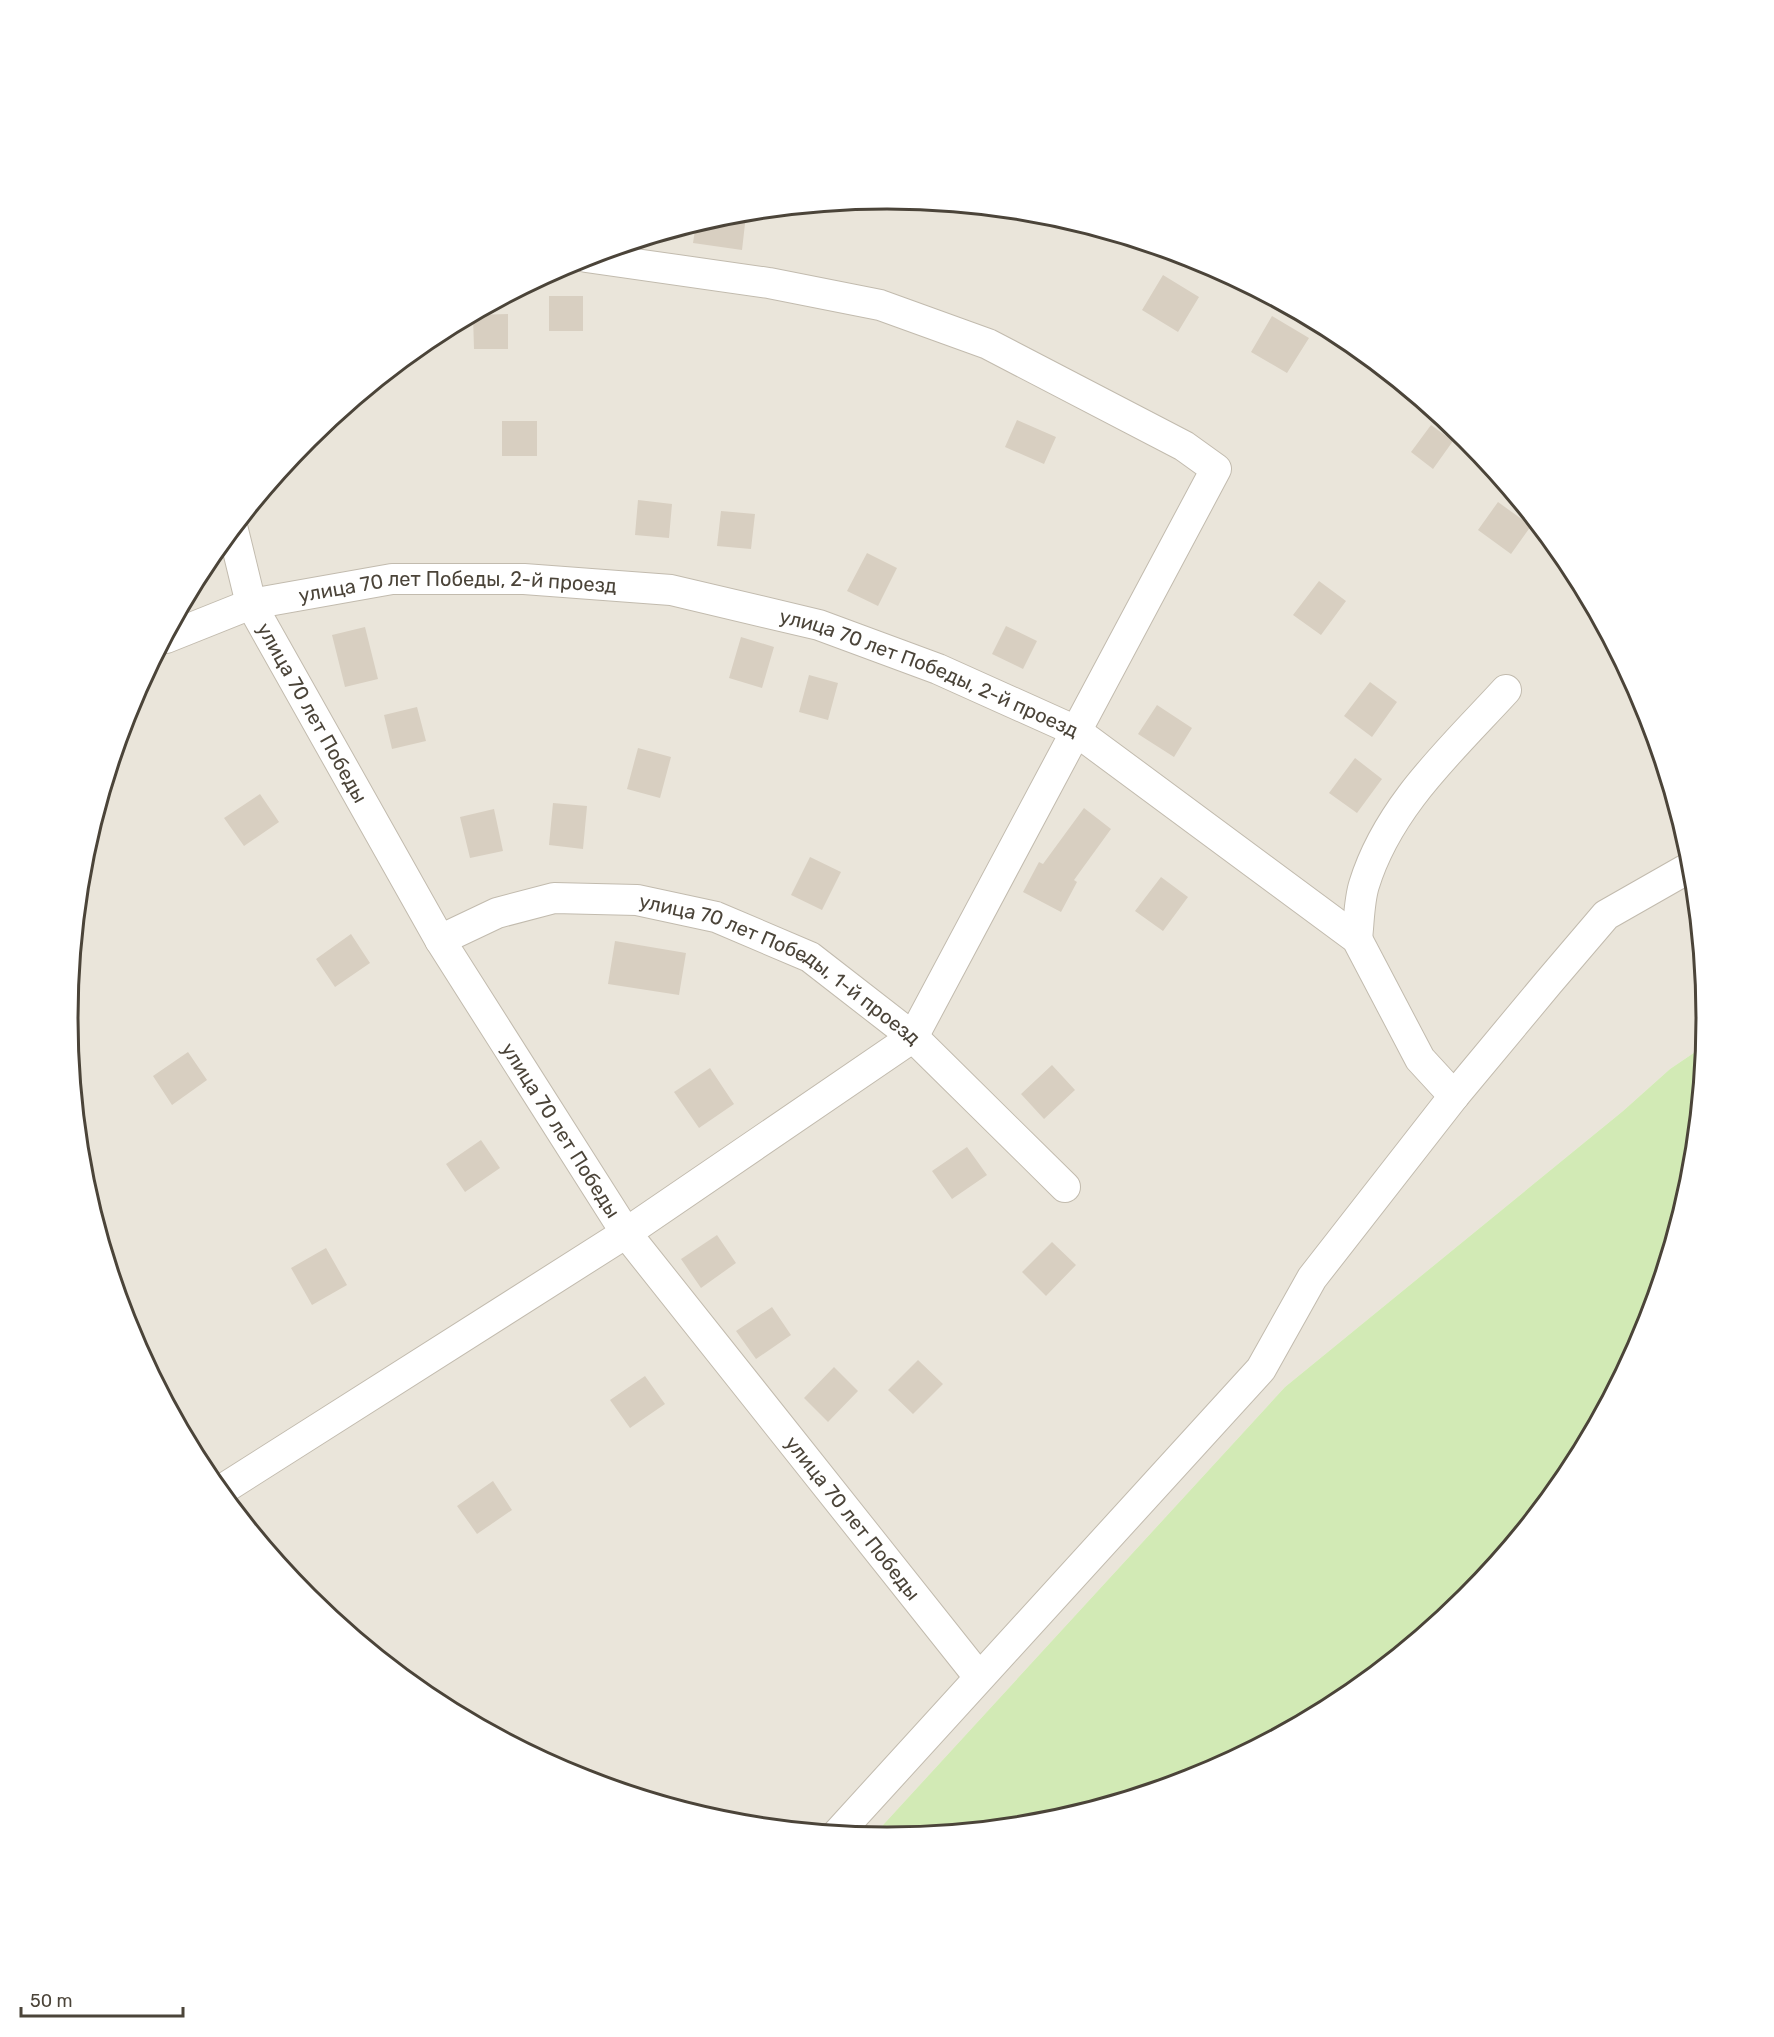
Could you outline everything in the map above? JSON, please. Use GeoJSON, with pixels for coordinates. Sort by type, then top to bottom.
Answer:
{"type":"FeatureCollection","features":[{"type":"Feature","properties":{"kind":"street"},"geometry":{"type":"LineString","coordinates":[[227,1486],[626,1233],[913,1037],[1216,469],[1184,446],[988,345],[880,305],[769,283],[606,260]]}},
{"type":"Feature","properties":{"kind":"street","name":"улица 70 лет Победы"},"geometry":{"type":"LineString","coordinates":[[235,540],[250,604],[440,940],[626,1233],[979,1677]]}},
{"type":"Feature","properties":{"kind":"street","name":"улица 70 лет Победы, 2-й проезд"},"geometry":{"type":"LineString","coordinates":[[175,634],[250,604],[392,579],[524,579],[670,590],[819,625],[938,669],[1076,731],[1358,939],[1420,1059],[1454,1096]]}},
{"type":"Feature","properties":{"kind":"street"},"geometry":{"type":"LineString","coordinates":[[1358,939],[1363,887],[1377,848],[1412,793],[1506,690]]}},
{"type":"Feature","properties":{"kind":"street"},"geometry":{"type":"LineString","coordinates":[[844,1826],[1261,1369],[1312,1278],[1454,1096],[1606,915],[1682,872]]}},
{"type":"Feature","properties":{"kind":"street","name":"улица 70 лет Победы, 1-й проезд"},"geometry":{"type":"LineString","coordinates":[[440,940],[497,913],[555,898],[637,900],[716,917],[810,957],[913,1037],[1065,1187]]}},
{"type":"Feature","properties":{"kind":"shaded area"},"geometry":{"type":"Polygon","coordinates":[[[887,209],[993,216],[1045,225],[1147,252],[1197,271],[1292,318],[1336,346],[1420,410],[1459,446],[1529,526],[1560,569],[1613,661],[1634,709],[1653,758],[1680,861],[1689,913],[1694,966],[1695,1052],[1670,1069],[1623,1111],[1285,1387],[880,1828],[781,1821],[729,1812],[627,1785],[577,1766],[482,1719],[438,1691],[354,1627],[315,1591],[245,1511],[214,1468],[161,1376],[140,1328],[121,1279],[94,1176],[85,1124],[78,1019],[85,913],[94,861],[121,758],[140,709],[161,661],[214,569],[245,526],[315,446],[354,410],[438,346],[529,293],[577,271],[627,252],[729,225],[781,216],[887,209]]]}},
{"type":"Feature","properties":{"kind":"green space"},"geometry":{"type":"Polygon","coordinates":[[[1695,1052],[1689,1124],[1680,1176],[1653,1279],[1634,1328],[1613,1376],[1560,1468],[1529,1511],[1459,1591],[1420,1627],[1336,1691],[1292,1719],[1197,1766],[1147,1785],[1045,1812],[993,1821],[940,1826],[880,1828],[1285,1387],[1623,1111],[1670,1069],[1695,1052]]]}},
{"type":"Feature","properties":{"kind":"building"},"geometry":{"type":"Polygon","coordinates":[[[745,222],[742,250],[693,243],[695,233],[745,222]]]}},
{"type":"Feature","properties":{"kind":"building"},"geometry":{"type":"Polygon","coordinates":[[[1163,275],[1199,297],[1178,332],[1142,310],[1163,275]]]}},
{"type":"Feature","properties":{"kind":"building"},"geometry":{"type":"Polygon","coordinates":[[[549,296],[583,296],[583,331],[549,331],[549,296]]]}},
{"type":"Feature","properties":{"kind":"building"},"geometry":{"type":"Polygon","coordinates":[[[508,314],[508,349],[474,349],[473,324],[489,315],[508,314]]]}},
{"type":"Feature","properties":{"kind":"building"},"geometry":{"type":"Polygon","coordinates":[[[1272,316],[1309,338],[1287,373],[1251,352],[1272,316]]]}},
{"type":"Feature","properties":{"kind":"building"},"geometry":{"type":"Polygon","coordinates":[[[1017,420],[1056,437],[1044,464],[1005,447],[1017,420]]]}},
{"type":"Feature","properties":{"kind":"building"},"geometry":{"type":"Polygon","coordinates":[[[502,421],[537,421],[537,456],[502,456],[502,421]]]}},
{"type":"Feature","properties":{"kind":"building"},"geometry":{"type":"Polygon","coordinates":[[[1431,425],[1453,441],[1433,469],[1411,452],[1431,425]]]}},
{"type":"Feature","properties":{"kind":"building"},"geometry":{"type":"Polygon","coordinates":[[[638,500],[672,504],[669,538],[635,535],[638,500]]]}},
{"type":"Feature","properties":{"kind":"building"},"geometry":{"type":"Polygon","coordinates":[[[1498,502],[1530,527],[1511,554],[1478,530],[1498,502]]]}},
{"type":"Feature","properties":{"kind":"building"},"geometry":{"type":"Polygon","coordinates":[[[721,511],[755,514],[751,549],[717,546],[721,511]]]}},
{"type":"Feature","properties":{"kind":"building"},"geometry":{"type":"Polygon","coordinates":[[[867,553],[897,568],[878,606],[847,591],[867,553]]]}},
{"type":"Feature","properties":{"kind":"building"},"geometry":{"type":"Polygon","coordinates":[[[1319,581],[1346,601],[1321,635],[1293,615],[1319,581]]]}},
{"type":"Feature","properties":{"kind":"building"},"geometry":{"type":"Polygon","coordinates":[[[1006,626],[1037,641],[1023,669],[992,654],[1006,626]]]}},
{"type":"Feature","properties":{"kind":"building"},"geometry":{"type":"Polygon","coordinates":[[[365,627],[378,679],[345,687],[332,635],[365,627]]]}},
{"type":"Feature","properties":{"kind":"building"},"geometry":{"type":"Polygon","coordinates":[[[741,637],[774,647],[762,688],[729,678],[741,637]]]}},
{"type":"Feature","properties":{"kind":"building"},"geometry":{"type":"Polygon","coordinates":[[[809,675],[838,683],[828,720],[799,712],[809,675]]]}},
{"type":"Feature","properties":{"kind":"building"},"geometry":{"type":"Polygon","coordinates":[[[1370,682],[1397,702],[1372,737],[1344,716],[1370,682]]]}},
{"type":"Feature","properties":{"kind":"building"},"geometry":{"type":"Polygon","coordinates":[[[1157,705],[1192,728],[1174,757],[1138,734],[1157,705]]]}},
{"type":"Feature","properties":{"kind":"building"},"geometry":{"type":"Polygon","coordinates":[[[417,707],[426,741],[392,749],[384,715],[417,707]]]}},
{"type":"Feature","properties":{"kind":"building"},"geometry":{"type":"Polygon","coordinates":[[[638,748],[671,757],[660,798],[627,789],[638,748]]]}},
{"type":"Feature","properties":{"kind":"building"},"geometry":{"type":"Polygon","coordinates":[[[1355,758],[1382,779],[1357,813],[1329,793],[1355,758]]]}},
{"type":"Feature","properties":{"kind":"building"},"geometry":{"type":"Polygon","coordinates":[[[260,794],[279,822],[244,846],[224,818],[260,794]]]}},
{"type":"Feature","properties":{"kind":"building"},"geometry":{"type":"Polygon","coordinates":[[[553,803],[587,806],[583,849],[549,845],[553,803]]]}},
{"type":"Feature","properties":{"kind":"building"},"geometry":{"type":"Polygon","coordinates":[[[1084,808],[1111,829],[1074,880],[1077,882],[1061,912],[1023,892],[1039,862],[1043,864],[1084,808]]]}},
{"type":"Feature","properties":{"kind":"building"},"geometry":{"type":"Polygon","coordinates":[[[494,809],[503,851],[470,858],[460,817],[494,809]]]}},
{"type":"Feature","properties":{"kind":"building"},"geometry":{"type":"Polygon","coordinates":[[[810,857],[841,872],[822,910],[791,895],[810,857]]]}},
{"type":"Feature","properties":{"kind":"building"},"geometry":{"type":"Polygon","coordinates":[[[1161,877],[1188,897],[1163,931],[1135,911],[1161,877]]]}},
{"type":"Feature","properties":{"kind":"building"},"geometry":{"type":"Polygon","coordinates":[[[351,934],[370,963],[335,987],[316,959],[351,934]]]}},
{"type":"Feature","properties":{"kind":"building"},"geometry":{"type":"Polygon","coordinates":[[[615,941],[686,953],[679,995],[608,984],[615,941]]]}},
{"type":"Feature","properties":{"kind":"building"},"geometry":{"type":"Polygon","coordinates":[[[188,1052],[207,1080],[172,1105],[153,1076],[188,1052]]]}},
{"type":"Feature","properties":{"kind":"building"},"geometry":{"type":"Polygon","coordinates":[[[1052,1065],[1075,1090],[1044,1119],[1021,1094],[1052,1065]]]}},
{"type":"Feature","properties":{"kind":"building"},"geometry":{"type":"Polygon","coordinates":[[[710,1068],[734,1104],[699,1128],[674,1092],[710,1068]]]}},
{"type":"Feature","properties":{"kind":"building"},"geometry":{"type":"Polygon","coordinates":[[[481,1140],[500,1168],[465,1192],[446,1164],[481,1140]]]}},
{"type":"Feature","properties":{"kind":"building"},"geometry":{"type":"Polygon","coordinates":[[[967,1147],[987,1175],[952,1199],[932,1171],[967,1147]]]}},
{"type":"Feature","properties":{"kind":"building"},"geometry":{"type":"Polygon","coordinates":[[[717,1235],[736,1263],[701,1288],[681,1259],[717,1235]]]}},
{"type":"Feature","properties":{"kind":"building"},"geometry":{"type":"Polygon","coordinates":[[[1052,1242],[1076,1265],[1046,1296],[1022,1272],[1052,1242]]]}},
{"type":"Feature","properties":{"kind":"building"},"geometry":{"type":"Polygon","coordinates":[[[326,1248],[347,1285],[312,1305],[291,1268],[326,1248]]]}},
{"type":"Feature","properties":{"kind":"building"},"geometry":{"type":"Polygon","coordinates":[[[772,1307],[791,1335],[756,1359],[736,1331],[772,1307]]]}},
{"type":"Feature","properties":{"kind":"building"},"geometry":{"type":"Polygon","coordinates":[[[918,1360],[943,1384],[913,1414],[888,1390],[918,1360]]]}},
{"type":"Feature","properties":{"kind":"building"},"geometry":{"type":"Polygon","coordinates":[[[834,1367],[858,1391],[828,1422],[804,1398],[834,1367]]]}},
{"type":"Feature","properties":{"kind":"building"},"geometry":{"type":"Polygon","coordinates":[[[645,1376],[665,1404],[630,1428],[610,1400],[645,1376]]]}},
{"type":"Feature","properties":{"kind":"building"},"geometry":{"type":"Polygon","coordinates":[[[493,1481],[512,1510],[477,1534],[457,1506],[493,1481]]]}}]}
